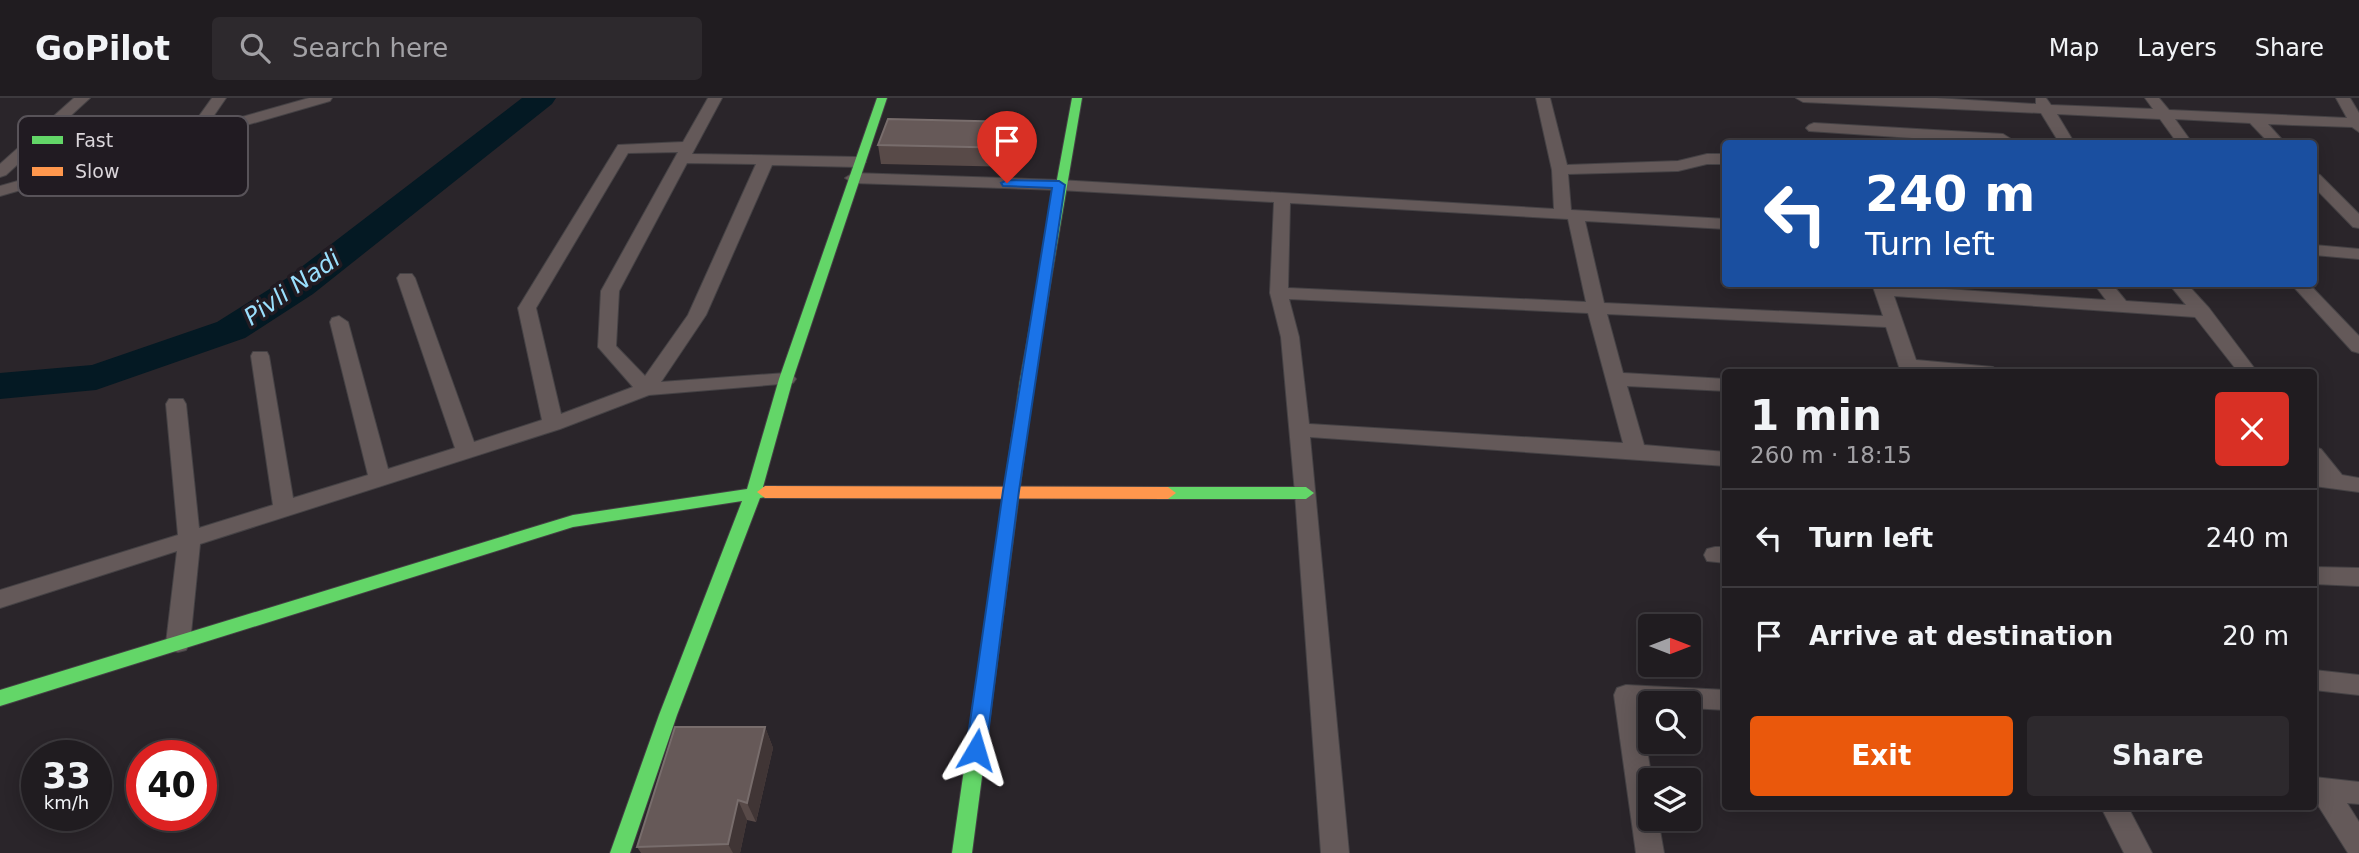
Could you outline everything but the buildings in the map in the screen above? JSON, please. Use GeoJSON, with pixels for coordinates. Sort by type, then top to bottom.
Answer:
{"type":"FeatureCollection","features":[{"type":"Feature","properties":{"kind":"street"},"geometry":{"type":"LineString","coordinates":[[62,116],[82,98]]}},
{"type":"Feature","properties":{"kind":"street"},"geometry":{"type":"LineString","coordinates":[[206,116],[219,98]]}},
{"type":"Feature","properties":{"kind":"street"},"geometry":{"type":"LineString","coordinates":[[248,120],[326,98]]}},
{"type":"Feature","properties":{"kind":"street"},"geometry":{"type":"LineString","coordinates":[[646,388],[607,347],[610,291],[715,98]]}},
{"type":"Feature","properties":{"kind":"street"},"geometry":{"type":"LineString","coordinates":[[620,853],[668,715],[754,492],[786,379],[881,98]]}},
{"type":"Feature","properties":{"kind":"street"},"geometry":{"type":"LineString","coordinates":[[962,853],[1011,491],[1059,185],[1077,98]]}},
{"type":"Feature","properties":{"kind":"street"},"geometry":{"type":"LineString","coordinates":[[1543,98],[1569,214],[1635,451]]}},
{"type":"Feature","properties":{"kind":"street"},"geometry":{"type":"LineString","coordinates":[[1819,140],[1801,98],[1984,102],[2254,118],[2357,121]]}},
{"type":"Feature","properties":{"kind":"street"},"geometry":{"type":"LineString","coordinates":[[2152,98],[2183,140]]}},
{"type":"Feature","properties":{"kind":"street"},"geometry":{"type":"LineString","coordinates":[[2343,98],[2357,121]]}},
{"type":"Feature","properties":{"kind":"street"},"geometry":{"type":"LineString","coordinates":[[1984,102],[2004,140]]}},
{"type":"Feature","properties":{"kind":"street"},"geometry":{"type":"LineString","coordinates":[[2043,105],[2065,140]]}},
{"type":"Feature","properties":{"kind":"street"},"geometry":{"type":"LineString","coordinates":[[2254,118],[2275,140]]}},
{"type":"Feature","properties":{"kind":"street"},"geometry":{"type":"LineString","coordinates":[[1814,128],[1990,140]]}},
{"type":"Feature","properties":{"kind":"street"},"geometry":{"type":"LineString","coordinates":[[553,424],[527,308],[624,148],[856,170],[1059,185],[1722,224]]}},
{"type":"Feature","properties":{"kind":"street"},"geometry":{"type":"LineString","coordinates":[[0,172],[18,156]]}},
{"type":"Feature","properties":{"kind":"street"},"geometry":{"type":"LineString","coordinates":[[1560,170],[1678,166],[1707,159],[1722,159]]}},
{"type":"Feature","properties":{"kind":"street"},"geometry":{"type":"LineString","coordinates":[[646,388],[697,315],[766,160]]}},
{"type":"Feature","properties":{"kind":"street"},"geometry":{"type":"LineString","coordinates":[[2317,181],[2359,223]]}},
{"type":"Feature","properties":{"kind":"street"},"geometry":{"type":"LineString","coordinates":[[0,191],[18,186]]}},
{"type":"Feature","properties":{"kind":"street"},"geometry":{"type":"LineString","coordinates":[[1283,197],[1279,293],[1290,337],[1300,430],[1335,853]]}},
{"type":"Feature","properties":{"kind":"street"},"geometry":{"type":"LineString","coordinates":[[2317,250],[2359,254]]}},
{"type":"Feature","properties":{"kind":"street"},"geometry":{"type":"LineString","coordinates":[[406,278],[467,452]]}},
{"type":"Feature","properties":{"kind":"street"},"geometry":{"type":"LineString","coordinates":[[1910,369],[1882,287],[2203,312]]}},
{"type":"Feature","properties":{"kind":"street"},"geometry":{"type":"LineString","coordinates":[[2105,287],[2119,306]]}},
{"type":"Feature","properties":{"kind":"street"},"geometry":{"type":"LineString","coordinates":[[2181,287],[2246,369]]}},
{"type":"Feature","properties":{"kind":"street"},"geometry":{"type":"LineString","coordinates":[[2303,287],[2359,347]]}},
{"type":"Feature","properties":{"kind":"street"},"geometry":{"type":"LineString","coordinates":[[1279,293],[1894,322]]}},
{"type":"Feature","properties":{"kind":"street"},"geometry":{"type":"LineString","coordinates":[[339,322],[380,479]]}},
{"type":"Feature","properties":{"kind":"street"},"geometry":{"type":"LineString","coordinates":[[260,356],[284,509]]}},
{"type":"Feature","properties":{"kind":"street"},"geometry":{"type":"LineString","coordinates":[[0,599],[553,424],[646,388],[786,379]]}},
{"type":"Feature","properties":{"kind":"street"},"geometry":{"type":"LineString","coordinates":[[1615,379],[1722,385]]}},
{"type":"Feature","properties":{"kind":"street"},"geometry":{"type":"LineString","coordinates":[[176,404],[189,539],[178,643]]}},
{"type":"Feature","properties":{"kind":"street"},"geometry":{"type":"LineString","coordinates":[[1300,430],[1722,458]]}},
{"type":"Feature","properties":{"kind":"street"},"geometry":{"type":"LineString","coordinates":[[2317,458],[2336,482]]}},
{"type":"Feature","properties":{"kind":"street"},"geometry":{"type":"LineString","coordinates":[[2317,479],[2359,485]]}},
{"type":"Feature","properties":{"kind":"street"},"geometry":{"type":"LineString","coordinates":[[0,698],[573,522],[754,492],[1306,494]]}},
{"type":"Feature","properties":{"kind":"street"},"geometry":{"type":"LineString","coordinates":[[2317,576],[2359,577]]}},
{"type":"Feature","properties":{"kind":"street"},"geometry":{"type":"LineString","coordinates":[[2317,680],[2359,685]]}},
{"type":"Feature","properties":{"kind":"street"},"geometry":{"type":"LineString","coordinates":[[1650,853],[1626,695],[1722,700]]}},
{"type":"Feature","properties":{"kind":"street"},"geometry":{"type":"LineString","coordinates":[[2318,788],[2359,793]]}},
{"type":"Feature","properties":{"kind":"street"},"geometry":{"type":"LineString","coordinates":[[2318,788],[2359,846]]}},
{"type":"Feature","properties":{"kind":"street"},"geometry":{"type":"LineString","coordinates":[[2116,810],[2138,853]]}},
{"type":"Feature","properties":{"kind":"waterway","name":"Pivli Nadi"},"geometry":{"type":"LineString","coordinates":[[0,386],[96,377],[231,330],[300,286],[541,98]]}},
{"type":"Feature","properties":{"kind":"traffic: fast"},"geometry":{"type":"LineString","coordinates":[[620,853],[668,715],[754,492],[786,379],[882,98]]}},
{"type":"Feature","properties":{"kind":"traffic: fast"},"geometry":{"type":"LineString","coordinates":[[962,853],[1027,380],[1077,98]]}},
{"type":"Feature","properties":{"kind":"traffic: fast"},"geometry":{"type":"LineString","coordinates":[[0,698],[573,521],[765,492]]}},
{"type":"Feature","properties":{"kind":"traffic: fast"},"geometry":{"type":"LineString","coordinates":[[1168,493],[1306,493]]}},
{"type":"Feature","properties":{"kind":"traffic: slow"},"geometry":{"type":"LineString","coordinates":[[765,492],[1168,493]]}},
{"type":"Feature","properties":{"kind":"route"},"geometry":{"type":"LineString","coordinates":[[976,750],[1011,491],[1059,185],[1007,183]]}}]}
